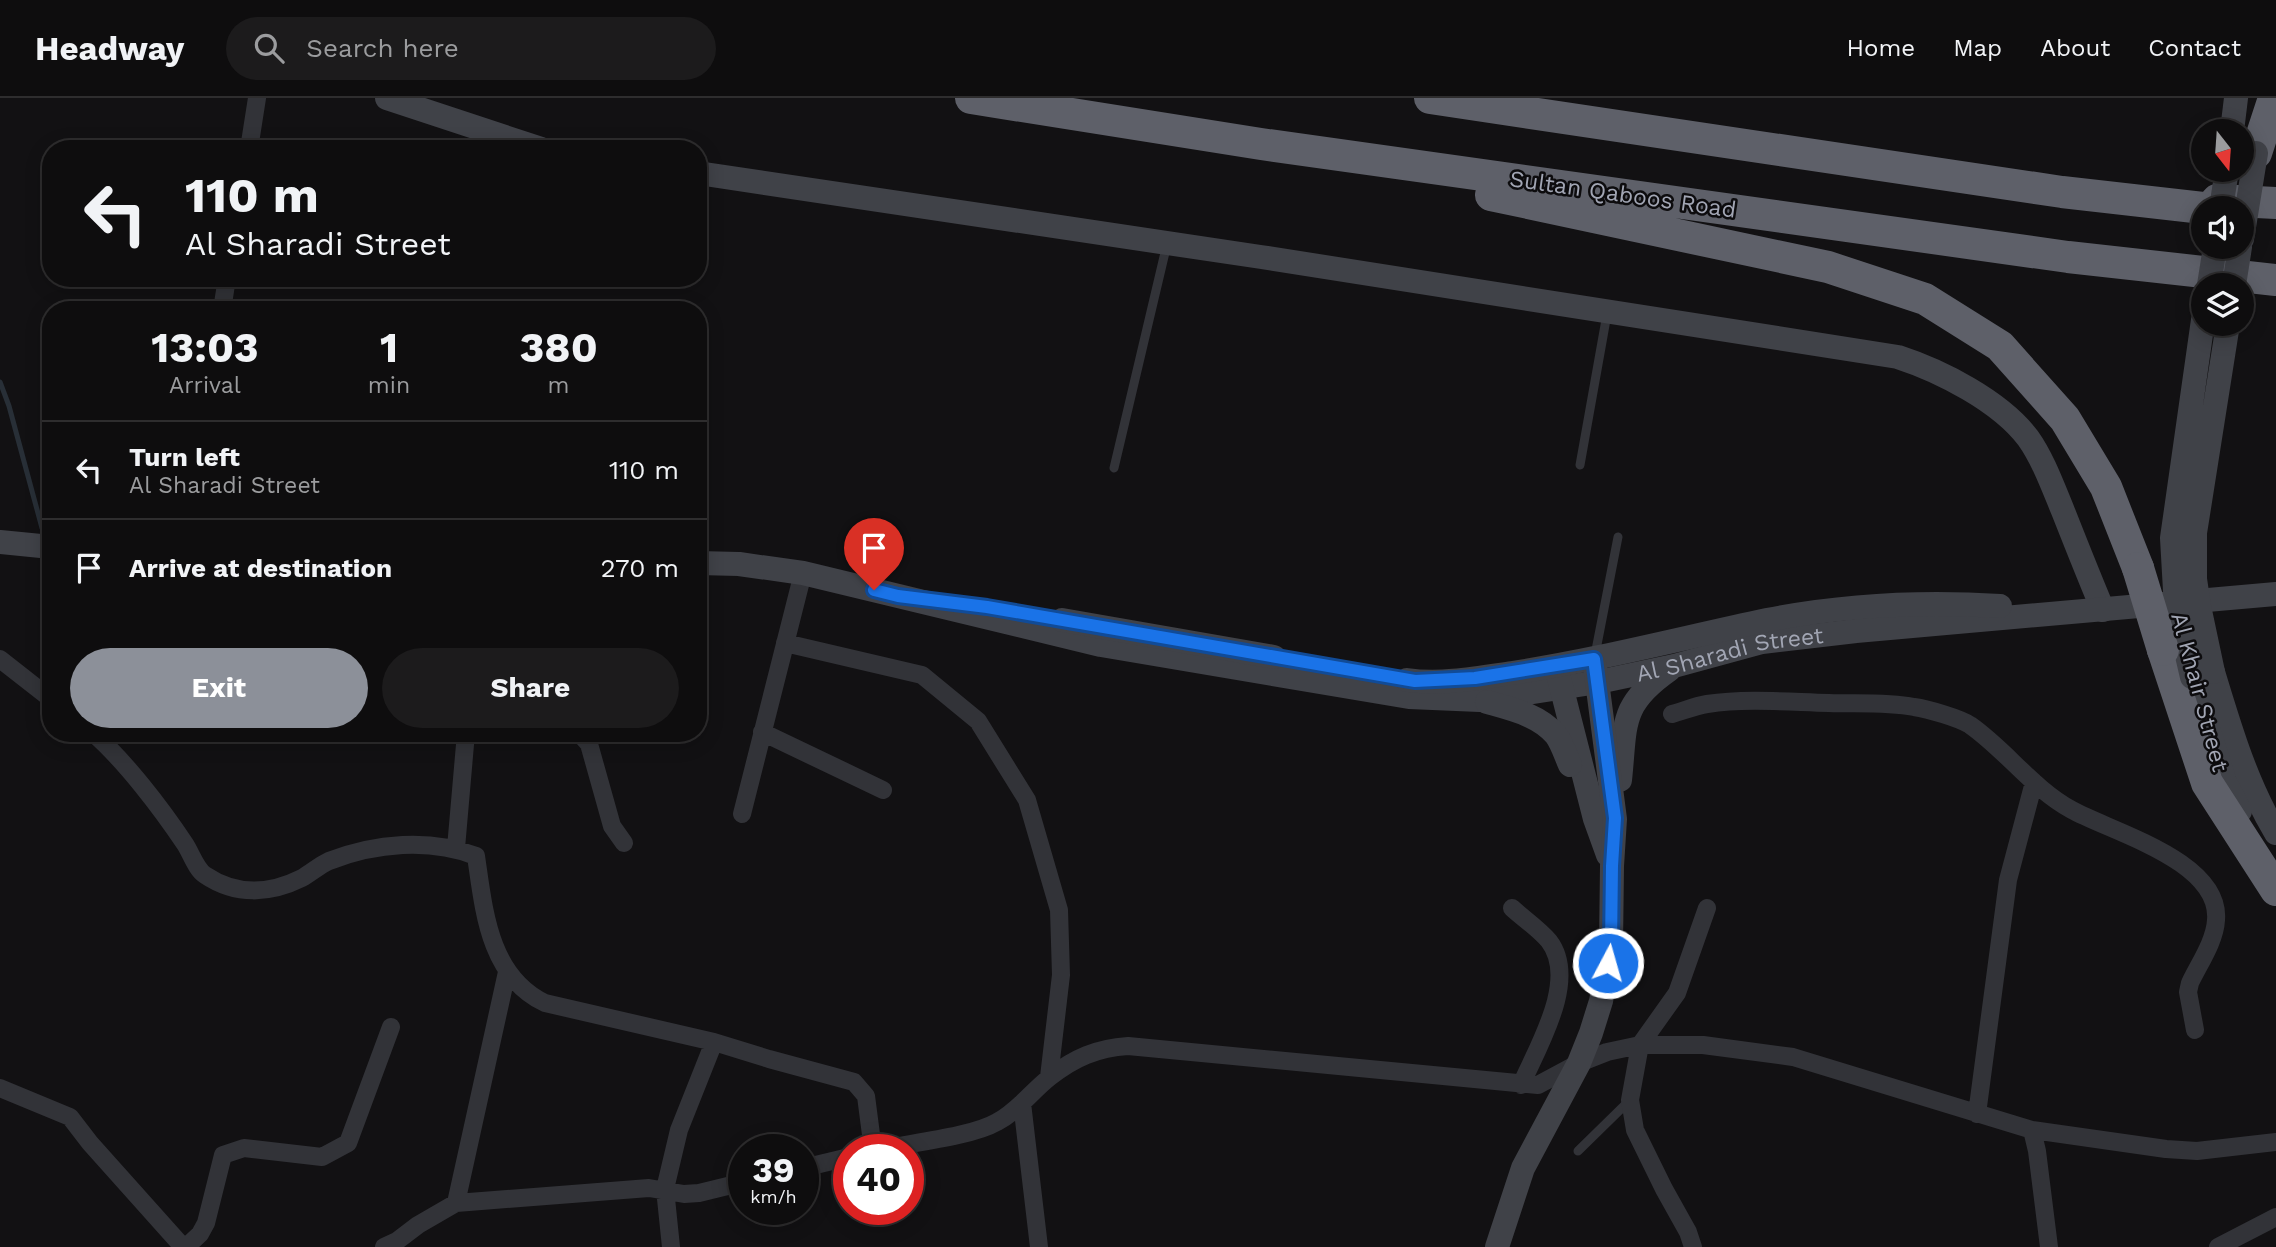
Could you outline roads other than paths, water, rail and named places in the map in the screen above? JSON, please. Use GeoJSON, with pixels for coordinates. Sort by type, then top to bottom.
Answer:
{"type":"FeatureCollection","features":[{"type":"Feature","properties":{"kind":"highway","name":"Sultan Qaboos Road"},"geometry":{"type":"LineString","coordinates":[[971,98],[1261,144],[2068,257],[2276,281]]}},
{"type":"Feature","properties":{"kind":"highway"},"geometry":{"type":"LineString","coordinates":[[1430,98],[1498,104],[2062,192],[2191,207]]}},
{"type":"Feature","properties":{"kind":"highway"},"geometry":{"type":"LineString","coordinates":[[2256,153],[2274,98]]}},
{"type":"Feature","properties":{"kind":"highway"},"geometry":{"type":"LineString","coordinates":[[1261,144],[1828,267],[1925,299],[2000,346],[2064,419],[2106,487],[2138,568],[2207,783],[2276,888]]}},
{"type":"Feature","properties":{"kind":"highway"},"geometry":{"type":"LineString","coordinates":[[2062,192],[2276,203]]}},
{"type":"Feature","properties":{"kind":"highway"},"geometry":{"type":"LineString","coordinates":[[2254,214],[2276,216]]}},
{"type":"Feature","properties":{"kind":"street"},"geometry":{"type":"LineString","coordinates":[[250,140],[257,98]]}},
{"type":"Feature","properties":{"kind":"street"},"geometry":{"type":"LineString","coordinates":[[387,98],[514,140]]}},
{"type":"Feature","properties":{"kind":"street"},"geometry":{"type":"LineString","coordinates":[[2233,119],[2236,98]]}},
{"type":"Feature","properties":{"kind":"street"},"geometry":{"type":"LineString","coordinates":[[2249,196],[2262,98]]}},
{"type":"Feature","properties":{"kind":"street"},"geometry":{"type":"LineString","coordinates":[[707,174],[1881,354],[1925,366],[1972,390],[2014,423],[2029,439],[2051,483],[2103,610]]}},
{"type":"Feature","properties":{"kind":"street","name":"Al Khair Street"},"geometry":{"type":"LineString","coordinates":[[2201,336],[2172,538],[2176,608],[2259,804],[2276,833]]}},
{"type":"Feature","properties":{"kind":"street","name":"Al Khair Street"},"geometry":{"type":"LineString","coordinates":[[2226,336],[2195,533],[2195,579],[2203,675],[2225,782],[2276,888]]}},
{"type":"Feature","properties":{"kind":"street"},"geometry":{"type":"LineString","coordinates":[[0,542],[42,546]]}},
{"type":"Feature","properties":{"kind":"street","name":"Al Sharadi Street"},"geometry":{"type":"LineString","coordinates":[[707,563],[739,564],[803,573],[1101,645],[1409,697],[1480,700],[1596,670],[1767,620],[1846,609],[1944,604],[2070,613]]}},
{"type":"Feature","properties":{"kind":"street"},"geometry":{"type":"LineString","coordinates":[[742,814],[803,573]]}},
{"type":"Feature","properties":{"kind":"street","name":"Al Sharadi Street"},"geometry":{"type":"LineString","coordinates":[[1596,670],[1674,666],[1762,642],[1856,631],[2276,594]]}},
{"type":"Feature","properties":{"kind":"street","name":"Al Sharadi Street"},"geometry":{"type":"LineString","coordinates":[[898,596],[987,607],[1415,681],[1559,678]]}},
{"type":"Feature","properties":{"kind":"street"},"geometry":{"type":"LineString","coordinates":[[785,643],[922,675],[978,721],[1027,800],[1059,910],[1061,975],[1049,1077]]}},
{"type":"Feature","properties":{"kind":"street"},"geometry":{"type":"LineString","coordinates":[[0,659],[42,692]]}},
{"type":"Feature","properties":{"kind":"street"},"geometry":{"type":"LineString","coordinates":[[1605,819],[1628,712],[1644,689],[1674,666]]}},
{"type":"Feature","properties":{"kind":"street"},"geometry":{"type":"LineString","coordinates":[[1497,1247],[1523,1168],[1579,1063],[1601,1001],[1608,963],[1612,927],[1612,866],[1605,819],[1596,670]]}},
{"type":"Feature","properties":{"kind":"street"},"geometry":{"type":"LineString","coordinates":[[1559,678],[1605,819]]}},
{"type":"Feature","properties":{"kind":"street"},"geometry":{"type":"LineString","coordinates":[[1480,700],[1529,715],[1557,737],[1605,819]]}},
{"type":"Feature","properties":{"kind":"street"},"geometry":{"type":"LineString","coordinates":[[1672,715],[1706,704],[1756,701],[1915,707],[1967,723],[2069,809],[2167,853],[2206,886],[2215,907],[2216,920],[2188,992],[2195,1030]]}},
{"type":"Feature","properties":{"kind":"street"},"geometry":{"type":"LineString","coordinates":[[762,732],[883,790]]}},
{"type":"Feature","properties":{"kind":"street"},"geometry":{"type":"LineString","coordinates":[[103,742],[113,751],[185,844],[203,874],[234,888],[260,892],[281,887],[327,862],[365,850],[401,845],[456,848],[476,856],[485,919],[507,972],[530,996],[545,1003],[714,1042],[854,1082],[866,1096],[872,1134]]}},
{"type":"Feature","properties":{"kind":"street"},"geometry":{"type":"LineString","coordinates":[[456,848],[465,742]]}},
{"type":"Feature","properties":{"kind":"street"},"geometry":{"type":"LineString","coordinates":[[587,742],[612,826],[624,843]]}},
{"type":"Feature","properties":{"kind":"street"},"geometry":{"type":"LineString","coordinates":[[1977,1114],[2008,880],[2034,782]]}},
{"type":"Feature","properties":{"kind":"street"},"geometry":{"type":"LineString","coordinates":[[1513,908],[1550,942],[1560,968],[1557,1001],[1521,1085]]}},
{"type":"Feature","properties":{"kind":"street"},"geometry":{"type":"LineString","coordinates":[[1693,1247],[1688,1232],[1635,1130],[1630,1100],[1640,1045],[1676,993],[1707,908]]}},
{"type":"Feature","properties":{"kind":"street"},"geometry":{"type":"LineString","coordinates":[[456,1203],[507,972]]}},
{"type":"Feature","properties":{"kind":"street"},"geometry":{"type":"LineString","coordinates":[[0,1088],[70,1117],[90,1143],[184,1247],[200,1234],[206,1223],[223,1155],[244,1148],[322,1157],[348,1143],[391,1027]]}},
{"type":"Feature","properties":{"kind":"street"},"geometry":{"type":"LineString","coordinates":[[671,1247],[665,1189],[679,1130],[714,1042]]}},
{"type":"Feature","properties":{"kind":"street"},"geometry":{"type":"LineString","coordinates":[[924,1141],[966,1133],[996,1123],[1049,1077],[1081,1055],[1107,1047],[1128,1046],[1538,1085],[1579,1063],[1607,1052],[1640,1045],[1703,1045],[1793,1057],[2032,1130],[2176,1149],[2197,1150],[2276,1142]]}},
{"type":"Feature","properties":{"kind":"street"},"geometry":{"type":"LineString","coordinates":[[1022,1103],[1039,1247]]}},
{"type":"Feature","properties":{"kind":"street"},"geometry":{"type":"LineString","coordinates":[[2032,1130],[2049,1247]]}},
{"type":"Feature","properties":{"kind":"street"},"geometry":{"type":"LineString","coordinates":[[384,1247],[456,1203],[635,1189],[665,1189],[684,1194],[728,1186]]}},
{"type":"Feature","properties":{"kind":"street"},"geometry":{"type":"LineString","coordinates":[[2218,1247],[2276,1217]]}},
{"type":"Feature","properties":{"kind":"lane"},"geometry":{"type":"LineString","coordinates":[[1114,468],[1168,243]]}},
{"type":"Feature","properties":{"kind":"lane"},"geometry":{"type":"LineString","coordinates":[[1580,465],[1607,312]]}},
{"type":"Feature","properties":{"kind":"lane"},"geometry":{"type":"LineString","coordinates":[[1596,670],[1618,537]]}},
{"type":"Feature","properties":{"kind":"lane"},"geometry":{"type":"LineString","coordinates":[[1578,1151],[1630,1100]]}},
{"type":"Feature","properties":{"kind":"waterway"},"geometry":{"type":"LineString","coordinates":[[0,382],[42,528]]}}]}
